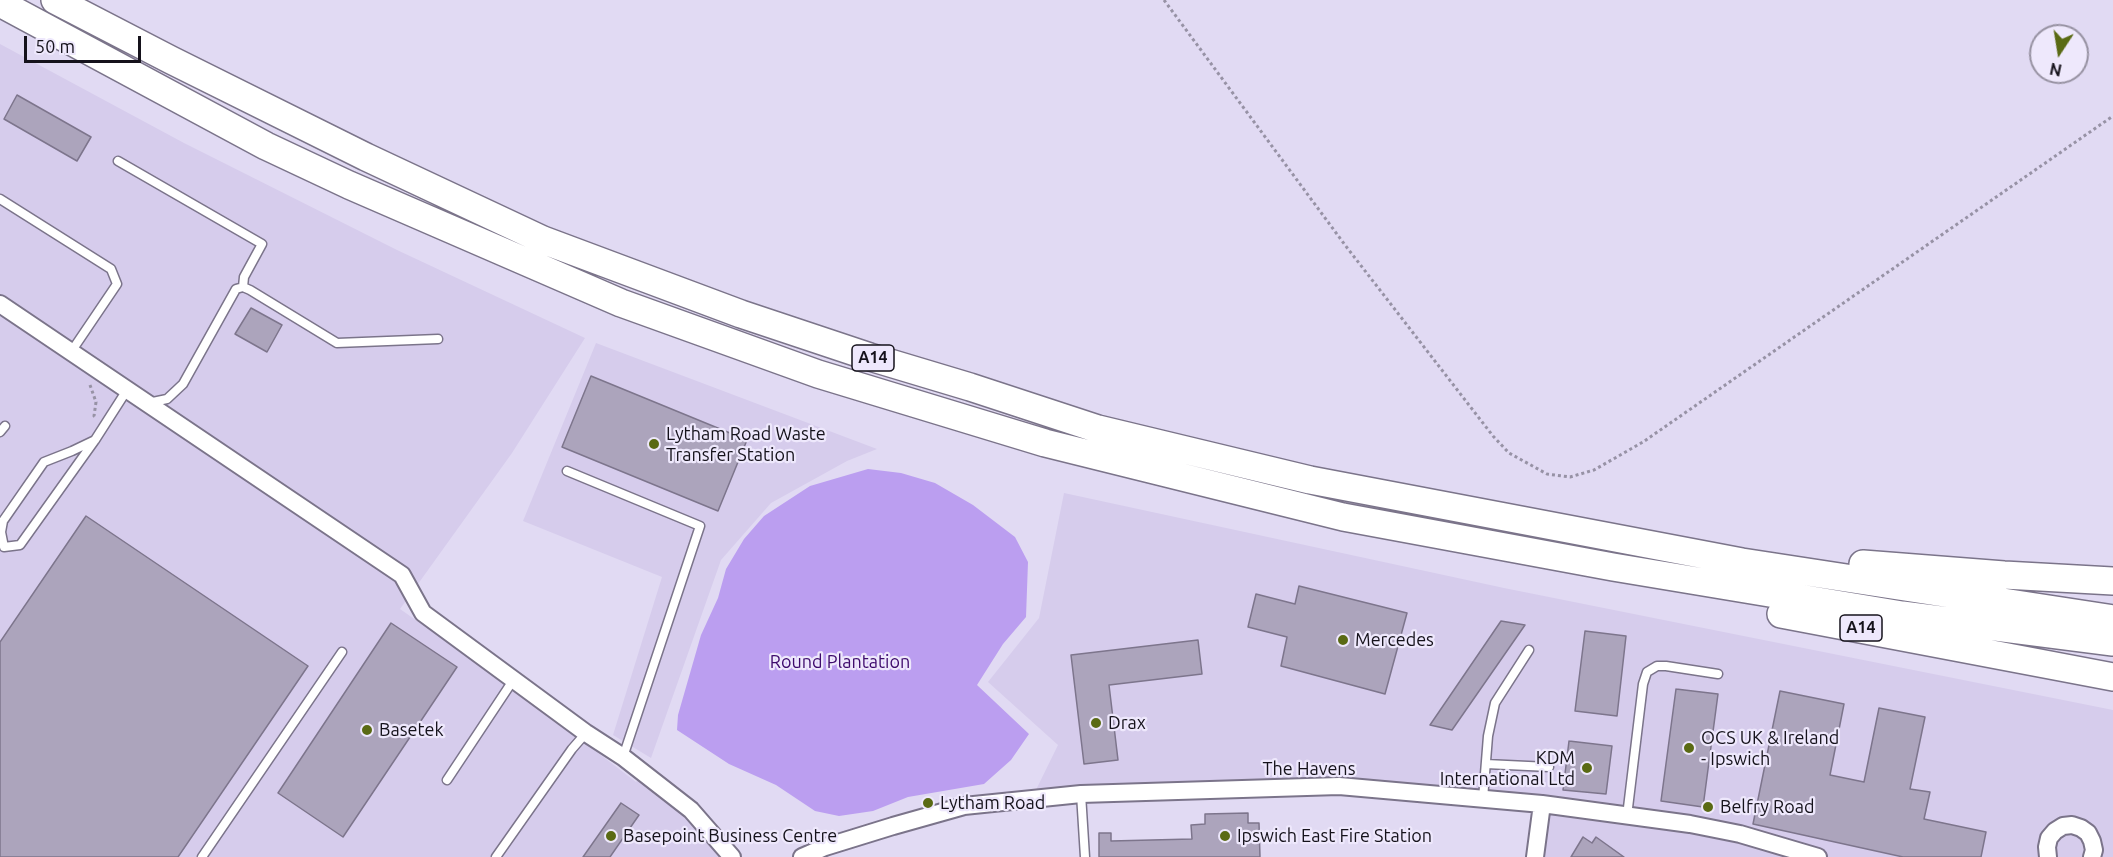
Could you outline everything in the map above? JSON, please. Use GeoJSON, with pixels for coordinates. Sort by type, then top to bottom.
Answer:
{"type":"FeatureCollection","features":[{"type":"Feature","properties":{"kind":"highway","name":"A14"},"geometry":{"type":"LineString","coordinates":[[55,0],[366,157],[543,240],[741,314],[1098,429],[1310,480],[1742,562],[2113,619]]}},
{"type":"Feature","properties":{"kind":"highway","name":"A14"},"geometry":{"type":"LineString","coordinates":[[0,3],[266,146],[349,185],[621,303],[818,374],[1046,443],[1343,517],[1613,567],[1902,615],[2113,642]]}},
{"type":"Feature","properties":{"kind":"highway","name":"A14"},"geometry":{"type":"LineString","coordinates":[[1742,562],[1798,559],[2113,581]]}},
{"type":"Feature","properties":{"kind":"highway","name":"A14"},"geometry":{"type":"LineString","coordinates":[[1613,567],[1695,599],[2113,677]]}},
{"type":"Feature","properties":{"kind":"street"},"geometry":{"type":"LineString","coordinates":[[0,304],[402,575],[423,613],[586,733],[623,757],[692,810],[732,857]]}},
{"type":"Feature","properties":{"kind":"street","name":"The Havens"},"geometry":{"type":"LineString","coordinates":[[808,856],[881,829],[964,806],[1082,794],[1339,786],[1542,804],[1689,824],[1740,834],[1818,857]]}},
{"type":"Feature","properties":{"kind":"street"},"geometry":{"type":"LineString","coordinates":[[1535,857],[1542,804]]}},
{"type":"Feature","properties":{"kind":"street"},"geometry":{"type":"LineString","coordinates":[[2048,857],[2049,838],[2063,826],[2072,825],[2088,833],[2094,850],[2092,857]]}},
{"type":"Feature","properties":{"kind":"lane"},"geometry":{"type":"LineString","coordinates":[[118,162],[262,244],[244,277],[243,287]]}},
{"type":"Feature","properties":{"kind":"lane"},"geometry":{"type":"LineString","coordinates":[[0,199],[111,269],[117,284],[71,352]]}},
{"type":"Feature","properties":{"kind":"lane"},"geometry":{"type":"LineString","coordinates":[[148,404],[167,399],[183,384],[236,289],[243,287],[337,343],[438,339]]}},
{"type":"Feature","properties":{"kind":"lane"},"geometry":{"type":"LineString","coordinates":[[95,440],[72,452],[44,462],[3,521],[2,551],[20,545],[95,440],[127,390]]}},
{"type":"Feature","properties":{"kind":"lane"},"geometry":{"type":"LineString","coordinates":[[567,471],[700,526],[623,757]]}},
{"type":"Feature","properties":{"kind":"lane"},"geometry":{"type":"LineString","coordinates":[[1484,799],[1488,736],[1494,703],[1529,650]]}},
{"type":"Feature","properties":{"kind":"lane"},"geometry":{"type":"LineString","coordinates":[[202,857],[342,652]]}},
{"type":"Feature","properties":{"kind":"lane"},"geometry":{"type":"LineString","coordinates":[[1627,816],[1643,684],[1647,672],[1657,666],[1666,666],[1718,674]]}},
{"type":"Feature","properties":{"kind":"lane"},"geometry":{"type":"LineString","coordinates":[[447,780],[515,679]]}},
{"type":"Feature","properties":{"kind":"lane"},"geometry":{"type":"LineString","coordinates":[[496,857],[572,749],[586,733]]}},
{"type":"Feature","properties":{"kind":"lane"},"geometry":{"type":"LineString","coordinates":[[1486,764],[1549,767]]}},
{"type":"Feature","properties":{"kind":"lane"},"geometry":{"type":"LineString","coordinates":[[1082,794],[1085,857]]}},
{"type":"Feature","properties":{"kind":"path"},"geometry":{"type":"LineString","coordinates":[[1164,0],[1345,245],[1493,436],[1509,453],[1547,474],[1570,477],[1594,471],[1643,442],[2113,116]]}},
{"type":"Feature","properties":{"kind":"path"},"geometry":{"type":"LineString","coordinates":[[86,379],[96,402],[94,416],[106,423]]}},
{"type":"Feature","properties":{"kind":"shaded area"},"geometry":{"type":"Polygon","coordinates":[[[0,44],[184,143],[397,250],[585,338],[512,453],[400,609],[520,693],[636,782],[644,774],[732,857],[0,857],[0,44]]]}},
{"type":"Feature","properties":{"kind":"shaded area"},"geometry":{"type":"Polygon","coordinates":[[[596,343],[877,449],[847,461],[771,503],[721,560],[651,758],[613,735],[662,577],[523,521],[596,343]]]}},
{"type":"Feature","properties":{"kind":"shaded area"},"geometry":{"type":"Polygon","coordinates":[[[1064,493],[1504,588],[2113,710],[2113,857],[1535,857],[1542,804],[1339,786],[1032,798],[1058,745],[988,682],[1039,618],[1064,493]]]}},
{"type":"Feature","properties":{"kind":"green space","name":"Round Plantation"},"geometry":{"type":"Polygon","coordinates":[[[868,469],[901,473],[935,483],[973,505],[1015,537],[1028,562],[1026,617],[1003,644],[977,685],[1029,734],[1011,760],[984,784],[908,797],[873,811],[839,816],[815,811],[776,785],[729,764],[677,730],[678,715],[701,635],[718,598],[726,569],[744,539],[764,516],[810,486],[868,469]]]}},
{"type":"Feature","properties":{"kind":"building"},"geometry":{"type":"Polygon","coordinates":[[[17,95],[91,137],[77,161],[4,119],[17,95]]]}},
{"type":"Feature","properties":{"kind":"building"},"geometry":{"type":"Polygon","coordinates":[[[251,308],[282,325],[267,352],[235,334],[251,308]]]}},
{"type":"Feature","properties":{"kind":"building","name":"Lytham Road Waste Transfer Station"},"geometry":{"type":"Polygon","coordinates":[[[591,376],[747,440],[718,511],[562,447],[591,376]]]}},
{"type":"Feature","properties":{"kind":"building"},"geometry":{"type":"Polygon","coordinates":[[[86,516],[308,666],[178,857],[0,857],[0,642],[86,516]]]}},
{"type":"Feature","properties":{"kind":"building","name":"Mercedes"},"geometry":{"type":"Polygon","coordinates":[[[1299,586],[1407,613],[1385,694],[1281,666],[1287,637],[1248,627],[1256,594],[1295,604],[1299,586]]]}},
{"type":"Feature","properties":{"kind":"building"},"geometry":{"type":"Polygon","coordinates":[[[1501,621],[1525,625],[1452,730],[1430,725],[1501,621]]]}},
{"type":"Feature","properties":{"kind":"building","name":"Basetek"},"geometry":{"type":"Polygon","coordinates":[[[391,623],[457,667],[343,837],[278,793],[391,623]]]}},
{"type":"Feature","properties":{"kind":"building"},"geometry":{"type":"Polygon","coordinates":[[[1585,631],[1626,636],[1617,716],[1575,711],[1585,631]]]}},
{"type":"Feature","properties":{"kind":"building","name":"Drax"},"geometry":{"type":"Polygon","coordinates":[[[1198,640],[1202,674],[1109,685],[1118,760],[1084,764],[1071,655],[1198,640]]]}},
{"type":"Feature","properties":{"kind":"building","name":"OCS UK & Ireland - Ipswich"},"geometry":{"type":"Polygon","coordinates":[[[1676,689],[1718,694],[1703,807],[1661,801],[1676,689]]]}},
{"type":"Feature","properties":{"kind":"building"},"geometry":{"type":"Polygon","coordinates":[[[1780,691],[1844,704],[1830,775],[1864,782],[1879,708],[1925,717],[1910,789],[1930,792],[1924,819],[1986,832],[1981,857],[1903,857],[1753,824],[1780,691]]]}},
{"type":"Feature","properties":{"kind":"building","name":"KDM International Ltd"},"geometry":{"type":"Polygon","coordinates":[[[1569,741],[1612,746],[1606,794],[1563,790],[1569,741]]]}},
{"type":"Feature","properties":{"kind":"building","name":"Basepoint Business Centre"},"geometry":{"type":"Polygon","coordinates":[[[621,803],[639,815],[610,857],[583,857],[621,803]]]}},
{"type":"Feature","properties":{"kind":"building","name":"Ipswich East Fire Station"},"geometry":{"type":"Polygon","coordinates":[[[1248,813],[1248,823],[1259,823],[1260,857],[1099,857],[1099,833],[1111,833],[1111,841],[1192,839],[1191,825],[1205,824],[1205,814],[1248,813]]]}},
{"type":"Feature","properties":{"kind":"building"},"geometry":{"type":"Polygon","coordinates":[[[1583,837],[1592,843],[1596,837],[1624,857],[1571,857],[1583,837]]]}},
{"type":"Feature","properties":{"kind":"place","name":"Lytham Road Waste Transfer Station"},"geometry":{"type":"Point","coordinates":[654,444]}},
{"type":"Feature","properties":{"kind":"place","name":"Mercedes"},"geometry":{"type":"Point","coordinates":[1343,640]}},
{"type":"Feature","properties":{"kind":"place","name":"Drax"},"geometry":{"type":"Point","coordinates":[1096,723]}},
{"type":"Feature","properties":{"kind":"place","name":"Basetek"},"geometry":{"type":"Point","coordinates":[367,730]}},
{"type":"Feature","properties":{"kind":"place","name":"OCS UK & Ireland - Ipswich"},"geometry":{"type":"Point","coordinates":[1689,748]}},
{"type":"Feature","properties":{"kind":"place","name":"KDM International Ltd"},"geometry":{"type":"Point","coordinates":[1587,768]}},
{"type":"Feature","properties":{"kind":"place","name":"Lytham Road"},"geometry":{"type":"Point","coordinates":[928,803]}},
{"type":"Feature","properties":{"kind":"place","name":"Belfry Road"},"geometry":{"type":"Point","coordinates":[1708,807]}},
{"type":"Feature","properties":{"kind":"place","name":"Basepoint Business Centre"},"geometry":{"type":"Point","coordinates":[611,836]}},
{"type":"Feature","properties":{"kind":"place","name":"Ipswich East Fire Station"},"geometry":{"type":"Point","coordinates":[1225,836]}}]}
